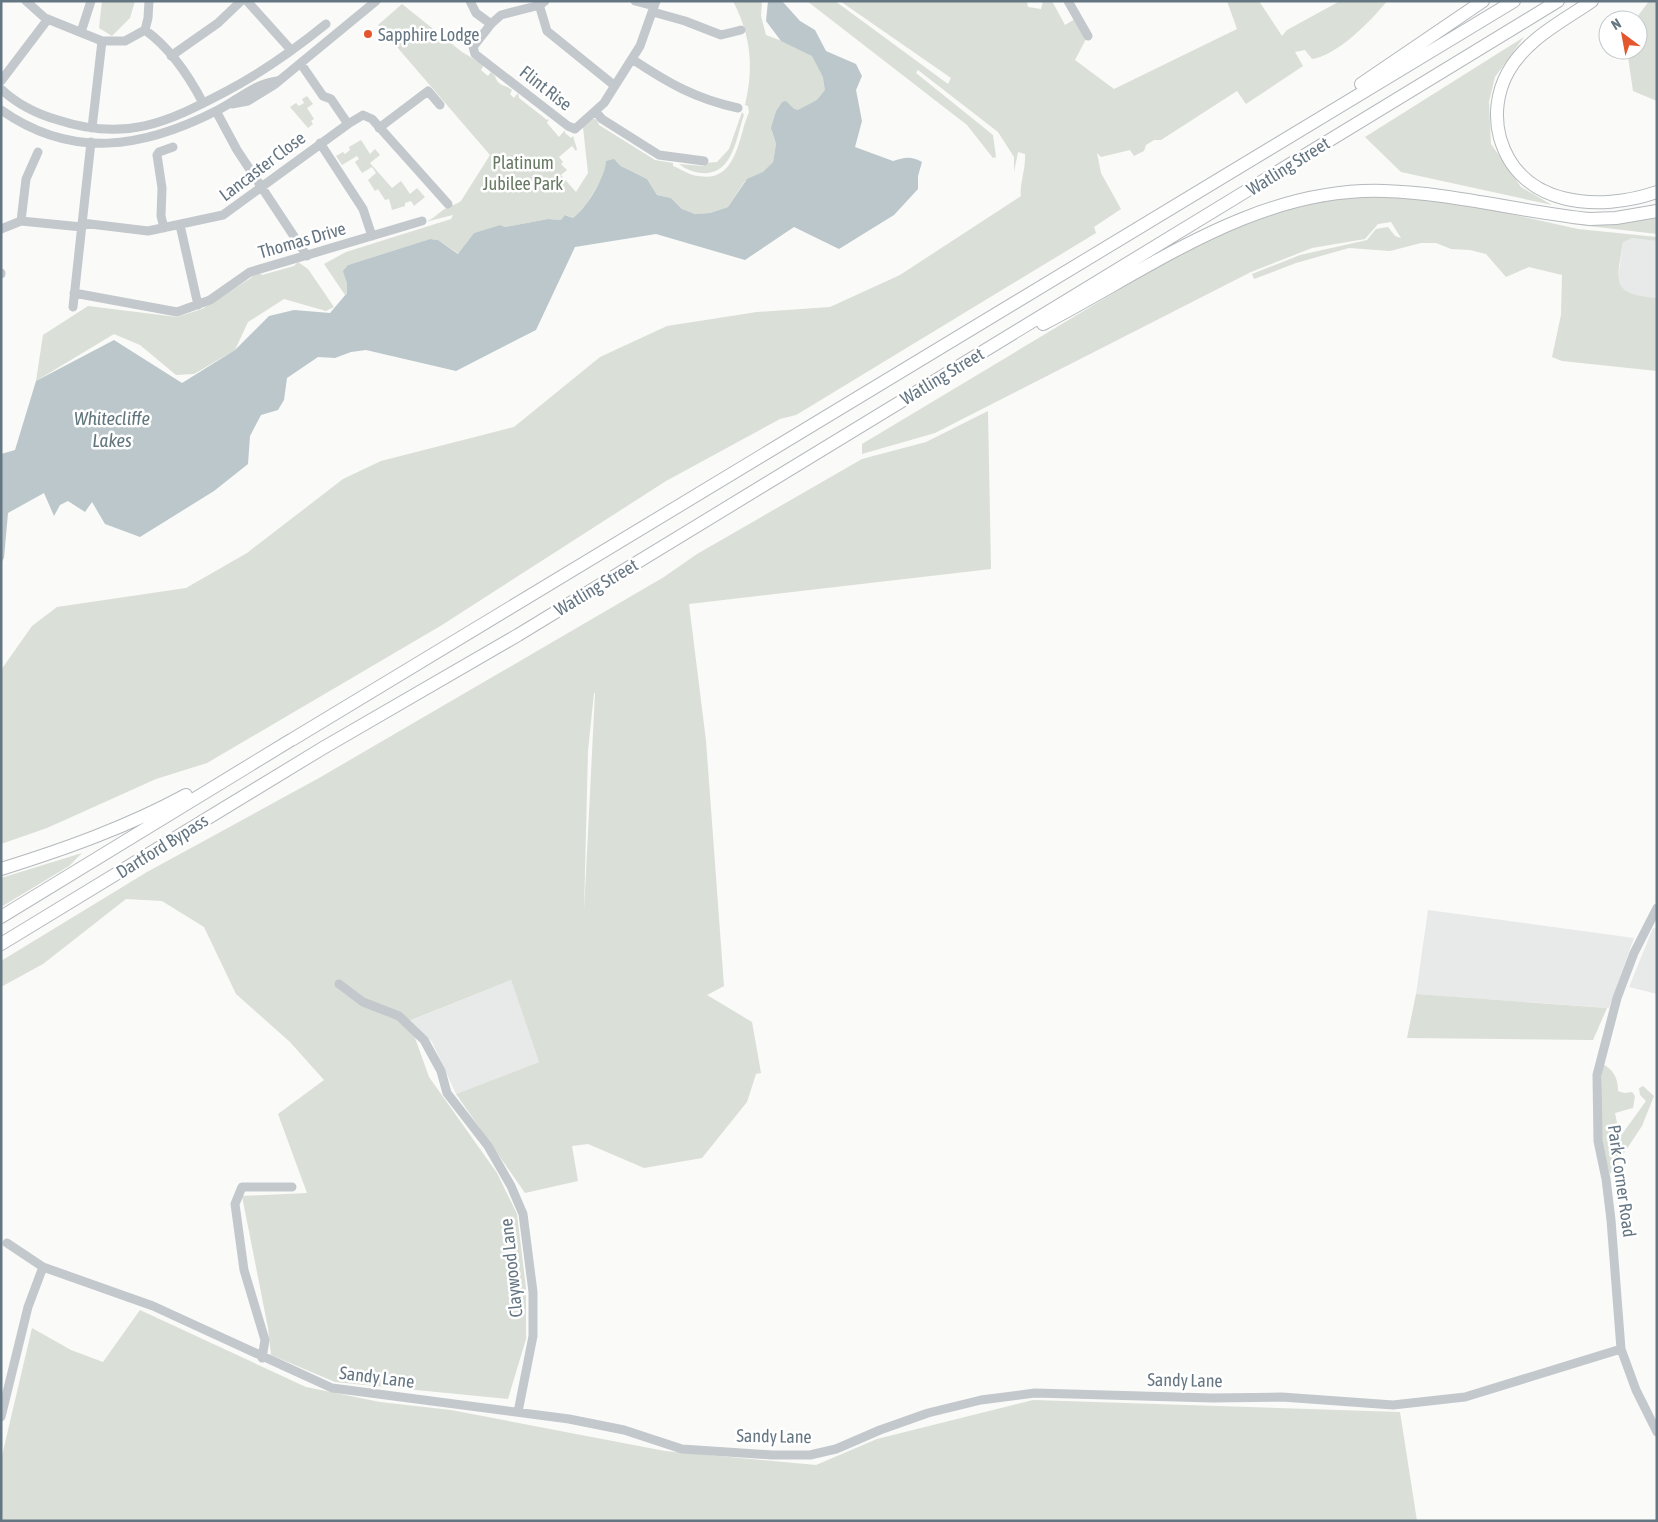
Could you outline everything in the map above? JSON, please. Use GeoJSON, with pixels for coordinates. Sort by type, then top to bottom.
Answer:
{"type":"FeatureCollection","features":[{"type":"Feature","properties":{"kind":"highway"},"geometry":{"type":"LineString","coordinates":[[1224,176],[1483,1]]}},
{"type":"Feature","properties":{"kind":"highway","name":"Watling Street"},"geometry":{"type":"LineString","coordinates":[[294,738],[1514,1]]}},
{"type":"Feature","properties":{"kind":"highway","name":"Watling Street"},"geometry":{"type":"LineString","coordinates":[[323,748],[518,635],[1558,1]]}},
{"type":"Feature","properties":{"kind":"highway"},"geometry":{"type":"LineString","coordinates":[[1592,1],[1534,42],[1518,57],[1508,71],[1500,90],[1497,111],[1498,130],[1503,148],[1522,176],[1535,186],[1554,196],[1571,201],[1609,203],[1657,192]]}},
{"type":"Feature","properties":{"kind":"highway"},"geometry":{"type":"LineString","coordinates":[[939,378],[1075,308],[1196,239],[1247,216],[1298,201],[1348,192],[1382,191],[1428,195],[1590,220],[1657,211]]}},
{"type":"Feature","properties":{"kind":"highway"},"geometry":{"type":"LineString","coordinates":[[1,869],[106,833],[170,804],[294,738]]}},
{"type":"Feature","properties":{"kind":"highway","name":"Dartford Bypass"},"geometry":{"type":"LineString","coordinates":[[1,917],[294,738]]}},
{"type":"Feature","properties":{"kind":"highway","name":"Dartford Bypass"},"geometry":{"type":"LineString","coordinates":[[1,944],[323,748]]}},
{"type":"Feature","properties":{"kind":"street"},"geometry":{"type":"LineString","coordinates":[[26,1],[37,13],[48,20],[102,41],[122,42],[134,38],[145,30],[149,1]]}},
{"type":"Feature","properties":{"kind":"street"},"geometry":{"type":"LineString","coordinates":[[81,32],[90,1]]}},
{"type":"Feature","properties":{"kind":"street"},"geometry":{"type":"LineString","coordinates":[[171,56],[218,23],[241,1]]}},
{"type":"Feature","properties":{"kind":"street"},"geometry":{"type":"LineString","coordinates":[[247,1],[291,50]]}},
{"type":"Feature","properties":{"kind":"street"},"geometry":{"type":"LineString","coordinates":[[470,1],[476,13],[491,24],[501,15],[541,3],[547,31],[614,86]]}},
{"type":"Feature","properties":{"kind":"street"},"geometry":{"type":"LineString","coordinates":[[635,1],[721,35],[741,30]]}},
{"type":"Feature","properties":{"kind":"street"},"geometry":{"type":"LineString","coordinates":[[1068,1],[1088,36]]}},
{"type":"Feature","properties":{"kind":"street"},"geometry":{"type":"LineString","coordinates":[[1,110],[15,120],[43,133],[64,139],[91,142],[127,142],[153,138],[188,125],[226,106],[248,101],[274,85],[371,3]]}},
{"type":"Feature","properties":{"kind":"street","name":"Flint Rise"},"geometry":{"type":"LineString","coordinates":[[491,24],[473,47],[476,54],[568,126],[575,129],[596,112],[632,59],[640,44],[654,7]]}},
{"type":"Feature","properties":{"kind":"street"},"geometry":{"type":"LineString","coordinates":[[1,81],[48,20]]}},
{"type":"Feature","properties":{"kind":"street"},"geometry":{"type":"LineString","coordinates":[[1,89],[22,105],[63,122],[92,128],[116,129],[152,125],[174,118],[238,86],[326,24]]}},
{"type":"Feature","properties":{"kind":"street"},"geometry":{"type":"LineString","coordinates":[[145,30],[161,43],[191,80],[203,103]]}},
{"type":"Feature","properties":{"kind":"street"},"geometry":{"type":"LineString","coordinates":[[92,128],[102,41]]}},
{"type":"Feature","properties":{"kind":"street"},"geometry":{"type":"LineString","coordinates":[[632,59],[683,90],[701,95],[708,101],[738,108]]}},
{"type":"Feature","properties":{"kind":"street"},"geometry":{"type":"LineString","coordinates":[[301,64],[323,96],[331,99],[348,124],[364,115],[372,119],[448,204]]}},
{"type":"Feature","properties":{"kind":"street"},"geometry":{"type":"LineString","coordinates":[[379,128],[428,91],[440,105]]}},
{"type":"Feature","properties":{"kind":"street"},"geometry":{"type":"LineString","coordinates":[[216,111],[237,150],[307,256]]}},
{"type":"Feature","properties":{"kind":"street"},"geometry":{"type":"LineString","coordinates":[[596,112],[602,119],[660,155],[704,161]]}},
{"type":"Feature","properties":{"kind":"street","name":"Lancaster Close"},"geometry":{"type":"LineString","coordinates":[[21,221],[148,231],[223,215],[348,124]]}},
{"type":"Feature","properties":{"kind":"street"},"geometry":{"type":"LineString","coordinates":[[73,306],[91,142]]}},
{"type":"Feature","properties":{"kind":"street"},"geometry":{"type":"LineString","coordinates":[[320,144],[363,209],[372,236]]}},
{"type":"Feature","properties":{"kind":"street"},"geometry":{"type":"LineString","coordinates":[[164,228],[161,211],[163,193],[157,156],[159,152],[173,147]]}},
{"type":"Feature","properties":{"kind":"street"},"geometry":{"type":"LineString","coordinates":[[1,229],[21,221],[26,179],[38,152]]}},
{"type":"Feature","properties":{"kind":"street","name":"Thomas Drive"},"geometry":{"type":"LineString","coordinates":[[74,293],[176,312],[215,297],[250,272],[422,221]]}},
{"type":"Feature","properties":{"kind":"street"},"geometry":{"type":"LineString","coordinates":[[180,225],[198,305]]}},
{"type":"Feature","properties":{"kind":"street","name":"Park Corner Road"},"geometry":{"type":"LineString","coordinates":[[1657,908],[1634,953],[1617,998],[1597,1075],[1598,1141],[1606,1179],[1611,1220],[1621,1349],[1636,1390],[1657,1432]]}},
{"type":"Feature","properties":{"kind":"street","name":"Claywood Lane"},"geometry":{"type":"LineString","coordinates":[[339,984],[363,1002],[399,1016],[424,1040],[441,1070],[447,1093],[488,1146],[511,1186],[523,1214],[533,1292],[533,1336],[518,1412]]}},
{"type":"Feature","properties":{"kind":"street"},"geometry":{"type":"LineString","coordinates":[[262,1358],[265,1340],[244,1270],[235,1204],[242,1187],[292,1187]]}},
{"type":"Feature","properties":{"kind":"street","name":"Sandy Lane"},"geometry":{"type":"LineString","coordinates":[[7,1243],[44,1267],[153,1306],[262,1358],[332,1388],[518,1412],[624,1430],[682,1448],[810,1455],[836,1450],[880,1430],[928,1413],[990,1398],[1035,1393],[1212,1398],[1282,1396],[1393,1405],[1465,1397],[1621,1349]]}},
{"type":"Feature","properties":{"kind":"street"},"geometry":{"type":"LineString","coordinates":[[1,1417],[28,1307],[44,1267]]}},
{"type":"Feature","properties":{"kind":"shaded area"},"geometry":{"type":"Polygon","coordinates":[[[1624,236],[1657,241],[1657,298],[1633,297],[1621,287],[1618,278],[1624,236]]]}},
{"type":"Feature","properties":{"kind":"shaded area"},"geometry":{"type":"Polygon","coordinates":[[[1428,910],[1634,938],[1609,1008],[1416,994],[1428,910]]]}},
{"type":"Feature","properties":{"kind":"shaded area"},"geometry":{"type":"Polygon","coordinates":[[[1653,928],[1657,929],[1657,994],[1629,987],[1653,928]]]}},
{"type":"Feature","properties":{"kind":"shaded area"},"geometry":{"type":"Polygon","coordinates":[[[511,980],[539,1062],[456,1094],[432,1042],[410,1021],[511,980]]]}},
{"type":"Feature","properties":{"kind":"green space"},"geometry":{"type":"Polygon","coordinates":[[[102,1],[135,1],[130,18],[112,36],[99,28],[102,1]]]}},
{"type":"Feature","properties":{"kind":"green space","name":"Platinum Jubilee Park"},"geometry":{"type":"Polygon","coordinates":[[[733,1],[762,1],[761,16],[766,35],[853,68],[809,169],[782,102],[776,111],[772,132],[776,144],[773,162],[763,173],[745,181],[728,207],[710,213],[695,214],[682,209],[671,198],[657,195],[647,179],[621,166],[616,161],[605,174],[585,206],[573,218],[566,215],[561,220],[548,219],[505,227],[500,225],[474,233],[459,254],[438,240],[430,239],[348,265],[348,291],[345,295],[324,264],[346,252],[451,219],[453,215],[425,222],[446,208],[461,201],[490,155],[378,25],[402,4],[462,52],[484,65],[481,70],[488,76],[491,72],[500,84],[512,90],[510,94],[514,98],[518,93],[519,98],[547,120],[549,119],[547,123],[559,137],[565,130],[565,133],[571,138],[573,136],[576,151],[572,146],[559,157],[563,162],[561,164],[567,170],[561,175],[576,192],[588,173],[583,127],[592,118],[597,120],[599,125],[655,160],[673,163],[673,166],[691,174],[709,177],[717,175],[729,164],[734,157],[749,112],[748,106],[745,105],[750,65],[749,52],[744,27],[733,1]]]}},
{"type":"Feature","properties":{"kind":"green space"},"geometry":{"type":"Polygon","coordinates":[[[807,1],[835,1],[948,84],[951,78],[840,1],[1021,1],[1027,2],[1028,7],[1041,9],[1043,1],[1052,1],[1065,25],[1075,19],[1086,39],[1075,60],[1114,89],[1237,29],[1227,1],[1259,1],[1282,36],[1287,30],[1340,1],[1387,1],[1363,27],[1332,51],[1312,59],[1305,50],[1295,52],[1303,66],[1246,104],[1237,91],[1161,140],[1154,140],[1146,145],[1144,151],[1134,156],[1130,150],[1101,157],[1097,153],[1101,173],[1121,209],[1094,227],[1096,233],[796,415],[780,419],[666,481],[442,625],[207,763],[156,779],[47,828],[1,844],[1,670],[32,626],[57,607],[186,588],[247,553],[343,479],[381,461],[514,427],[600,357],[667,326],[757,312],[830,307],[900,275],[1021,196],[1025,154],[1018,152],[1014,172],[1014,157],[998,132],[918,70],[916,73],[993,135],[996,157],[993,158],[967,125],[807,1]]]}},
{"type":"Feature","properties":{"kind":"green space"},"geometry":{"type":"Polygon","coordinates":[[[1649,1],[1657,1],[1657,101],[1633,91],[1628,60],[1648,60],[1648,10],[1642,10],[1649,1]]]}},
{"type":"Feature","properties":{"kind":"green space"},"geometry":{"type":"Polygon","coordinates":[[[1524,37],[1495,77],[1489,102],[1491,144],[1521,187],[1552,205],[1401,172],[1365,137],[1524,37]]]}},
{"type":"Feature","properties":{"kind":"green space"},"geometry":{"type":"Polygon","coordinates":[[[307,96],[313,104],[307,108],[314,119],[311,121],[313,124],[308,128],[290,107],[296,103],[299,106],[304,103],[302,99],[307,96]]]}},
{"type":"Feature","properties":{"kind":"green space"},"geometry":{"type":"Polygon","coordinates":[[[742,112],[744,115],[735,144],[727,162],[720,168],[712,172],[701,173],[689,170],[679,164],[704,166],[705,163],[717,162],[729,149],[742,112]]]}},
{"type":"Feature","properties":{"kind":"green space"},"geometry":{"type":"Polygon","coordinates":[[[361,140],[370,154],[375,149],[380,155],[370,163],[392,188],[401,181],[410,194],[417,188],[425,197],[414,206],[411,201],[405,203],[405,206],[392,210],[389,199],[385,200],[378,189],[375,191],[368,180],[376,173],[372,167],[362,173],[355,162],[359,159],[357,156],[342,165],[336,156],[343,152],[345,154],[350,150],[349,147],[361,140]]]}},
{"type":"Feature","properties":{"kind":"green space"},"geometry":{"type":"Polygon","coordinates":[[[1397,195],[1484,208],[1578,229],[1657,237],[1657,241],[1632,238],[1623,242],[1618,276],[1624,289],[1631,293],[1657,298],[1657,371],[1562,361],[1552,357],[1561,315],[1562,275],[1529,267],[1506,277],[1486,254],[1470,250],[1451,249],[1436,243],[1421,243],[1390,251],[1349,248],[1296,263],[1254,279],[1252,274],[1300,255],[1367,240],[1376,229],[1388,227],[1395,236],[1401,238],[1391,222],[1378,224],[1365,239],[1312,248],[1251,272],[935,433],[862,454],[862,444],[1152,270],[1243,221],[1318,200],[1397,195]]]}},
{"type":"Feature","properties":{"kind":"green space"},"geometry":{"type":"Polygon","coordinates":[[[1657,218],[1657,234],[1571,224],[1604,225],[1657,218]]]}},
{"type":"Feature","properties":{"kind":"green space"},"geometry":{"type":"Polygon","coordinates":[[[298,262],[308,269],[334,307],[326,311],[284,299],[248,322],[235,350],[194,374],[176,375],[140,345],[114,334],[36,381],[43,335],[88,306],[177,317],[202,309],[251,278],[253,274],[259,273],[262,275],[294,266],[298,262]]]}},
{"type":"Feature","properties":{"kind":"green space"},"geometry":{"type":"Polygon","coordinates":[[[988,411],[991,569],[689,604],[706,741],[724,986],[707,995],[752,1022],[761,1073],[756,1074],[747,1102],[702,1158],[644,1168],[588,1144],[572,1146],[578,1181],[525,1193],[456,1094],[539,1062],[511,980],[409,1021],[429,1077],[497,1173],[517,1214],[526,1288],[526,1339],[508,1399],[335,1382],[271,1355],[268,1328],[242,1196],[307,1193],[278,1114],[324,1080],[290,1042],[236,994],[204,927],[162,901],[126,899],[43,964],[1,987],[1,961],[147,872],[319,778],[664,577],[697,554],[862,459],[926,442],[988,411]],[[595,693],[588,751],[584,912],[595,693]]]}},
{"type":"Feature","properties":{"kind":"green space"},"geometry":{"type":"Polygon","coordinates":[[[82,853],[69,866],[1,907],[1,878],[82,853]]]}},
{"type":"Feature","properties":{"kind":"green space"},"geometry":{"type":"Polygon","coordinates":[[[1416,994],[1607,1008],[1593,1040],[1407,1038],[1416,994]]]}},
{"type":"Feature","properties":{"kind":"green space"},"geometry":{"type":"Polygon","coordinates":[[[1602,1064],[1615,1075],[1618,1091],[1624,1093],[1632,1092],[1635,1096],[1633,1108],[1615,1113],[1617,1123],[1614,1132],[1617,1139],[1646,1101],[1640,1095],[1639,1088],[1643,1086],[1654,1096],[1642,1126],[1610,1174],[1600,1137],[1602,1064]]]}},
{"type":"Feature","properties":{"kind":"green space"},"geometry":{"type":"Polygon","coordinates":[[[140,1310],[306,1387],[380,1402],[451,1410],[665,1451],[816,1465],[877,1439],[1033,1400],[1400,1412],[1417,1521],[1,1521],[1,1460],[32,1328],[71,1350],[103,1362],[140,1310]]]}},
{"type":"Feature","properties":{"kind":"water","name":"Whitecliffe Lakes"},"geometry":{"type":"Polygon","coordinates":[[[768,1],[782,1],[800,21],[815,30],[826,51],[856,64],[862,76],[856,90],[862,121],[855,147],[893,161],[908,158],[922,162],[918,176],[918,189],[894,215],[839,249],[794,227],[745,260],[656,234],[575,247],[536,330],[456,371],[366,350],[351,352],[335,358],[318,357],[287,378],[284,400],[278,410],[261,415],[250,436],[248,464],[214,491],[140,537],[105,524],[92,502],[85,512],[68,501],[60,505],[54,516],[44,493],[8,513],[4,558],[1,563],[1,454],[15,450],[36,381],[114,340],[182,383],[235,350],[269,316],[294,310],[330,313],[347,293],[347,283],[343,271],[348,265],[430,239],[438,240],[458,254],[474,233],[500,225],[505,227],[548,219],[561,220],[565,215],[573,218],[584,207],[594,192],[603,175],[606,161],[614,159],[621,166],[647,179],[657,195],[671,198],[682,209],[695,214],[710,213],[728,207],[747,179],[763,172],[773,162],[776,144],[771,128],[776,111],[782,102],[786,101],[794,109],[798,110],[817,100],[825,90],[823,77],[812,56],[781,41],[766,21],[768,1]]]}},
{"type":"Feature","properties":{"kind":"place","name":"Sapphire Lodge"},"geometry":{"type":"Point","coordinates":[368,34]}}]}
